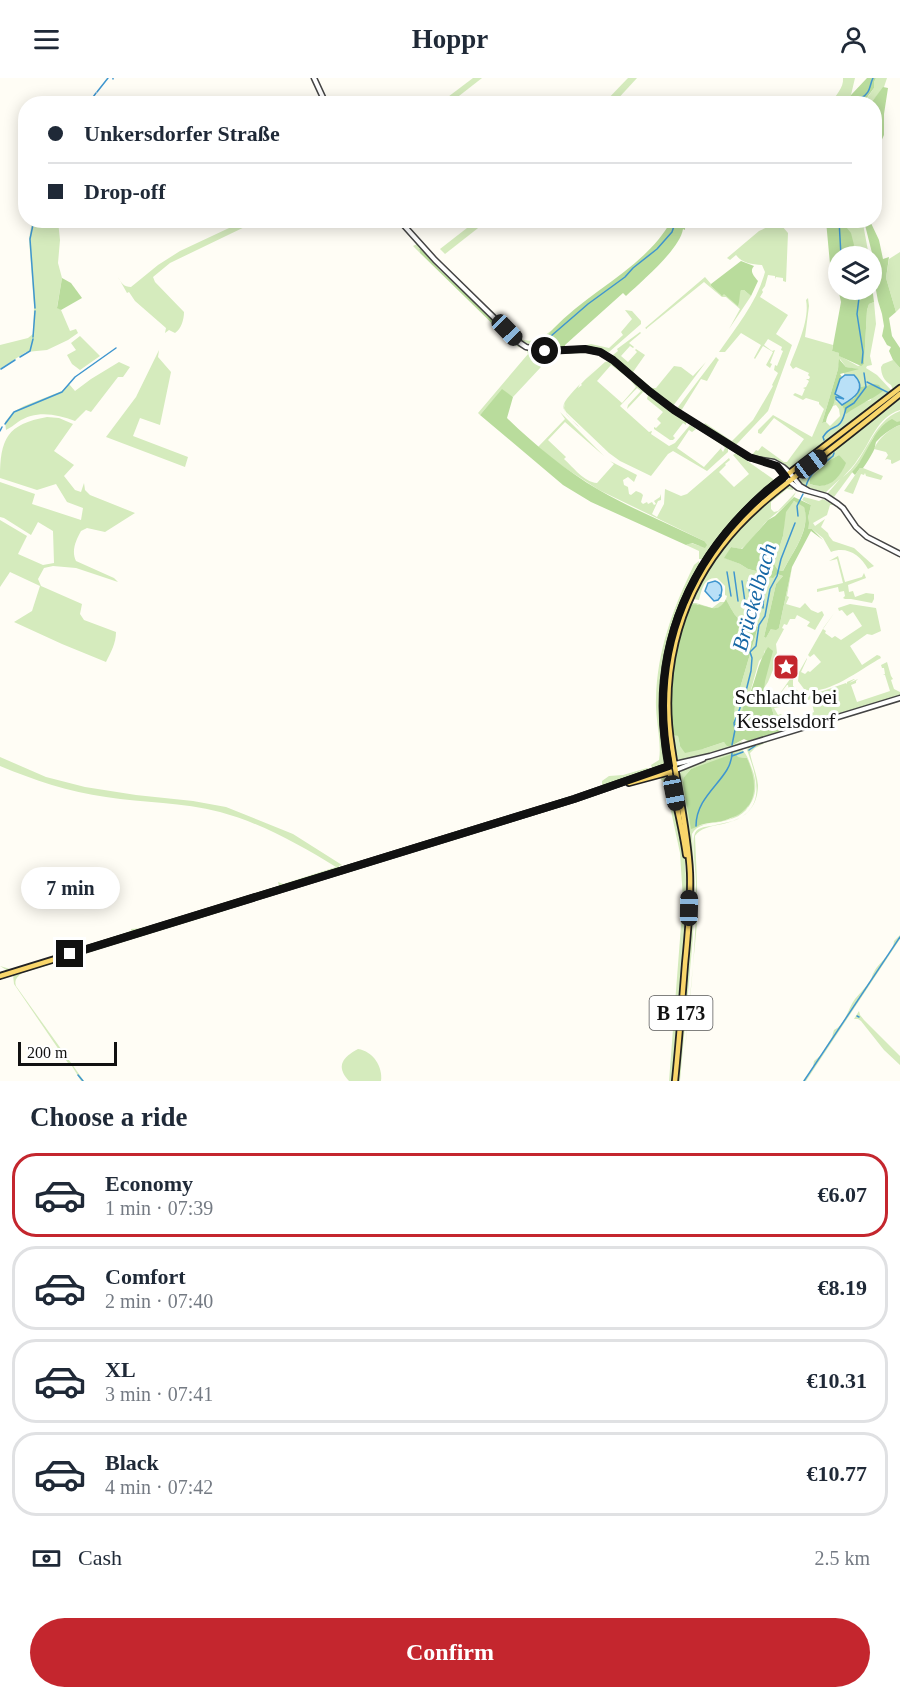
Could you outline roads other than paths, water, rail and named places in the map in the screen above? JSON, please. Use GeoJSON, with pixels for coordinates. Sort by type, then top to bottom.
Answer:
{"type":"FeatureCollection","features":[{"type":"Feature","properties":{"kind":"main road","name":"B 173"},"geometry":{"type":"LineString","coordinates":[[675,1081],[689,923],[690,876],[669,728],[669,684],[675,643],[685,610],[721,546],[752,512],[899,391]]}},
{"type":"Feature","properties":{"kind":"main road","name":"B 173"},"geometry":{"type":"LineString","coordinates":[[689,888],[685,849],[663,726],[663,685],[667,656],[681,609],[703,563],[748,507],[788,474],[892,398]]}},
{"type":"Feature","properties":{"kind":"main road"},"geometry":{"type":"LineString","coordinates":[[0,976],[675,767]]}},
{"type":"Feature","properties":{"kind":"street"},"geometry":{"type":"LineString","coordinates":[[314,78],[322,96]]}},
{"type":"Feature","properties":{"kind":"street"},"geometry":{"type":"LineString","coordinates":[[406,228],[434,259],[526,347],[545,351],[585,349],[600,352],[685,418],[749,457],[778,464],[800,486],[833,500],[843,508],[862,533],[900,554]]}},
{"type":"Feature","properties":{"kind":"street"},"geometry":{"type":"LineString","coordinates":[[675,767],[900,698]]}},
{"type":"Feature","properties":{"kind":"water"},"geometry":{"type":"Polygon","coordinates":[[[845,375],[854,375],[860,389],[855,396],[842,405],[836,397],[844,399],[835,394],[840,379],[845,375]]]}},
{"type":"Feature","properties":{"kind":"water"},"geometry":{"type":"Polygon","coordinates":[[[715,581],[721,585],[722,591],[718,600],[714,601],[705,591],[708,583],[715,581]]]}},
{"type":"Feature","properties":{"kind":"waterway"},"geometry":{"type":"LineString","coordinates":[[97,92],[108,78]]}},
{"type":"Feature","properties":{"kind":"waterway"},"geometry":{"type":"LineString","coordinates":[[864,96],[873,78]]}},
{"type":"Feature","properties":{"kind":"waterway"},"geometry":{"type":"LineString","coordinates":[[32,228],[30,239],[35,308]]}},
{"type":"Feature","properties":{"kind":"waterway"},"geometry":{"type":"LineString","coordinates":[[535,342],[543,341],[551,336],[588,304],[625,277],[657,249],[673,228]]}},
{"type":"Feature","properties":{"kind":"waterway","name":"Brückelbach"},"geometry":{"type":"LineString","coordinates":[[839,228],[840,246]]}},
{"type":"Feature","properties":{"kind":"waterway","name":"Brückelbach"},"geometry":{"type":"LineString","coordinates":[[859,300],[857,314],[863,352],[862,363]]}},
{"type":"Feature","properties":{"kind":"waterway"},"geometry":{"type":"LineString","coordinates":[[33,337],[35,311]]}},
{"type":"Feature","properties":{"kind":"waterway"},"geometry":{"type":"LineString","coordinates":[[20,357],[30,351],[33,339]]}},
{"type":"Feature","properties":{"kind":"waterway"},"geometry":{"type":"LineString","coordinates":[[5,424],[14,412],[62,392],[75,377],[116,348]]}},
{"type":"Feature","properties":{"kind":"waterway"},"geometry":{"type":"LineString","coordinates":[[1,369],[15,360]]}},
{"type":"Feature","properties":{"kind":"waterway","name":"Brückelbach"},"geometry":{"type":"LineString","coordinates":[[824,440],[823,437],[839,425],[846,408],[854,403],[866,387],[864,373]]}},
{"type":"Feature","properties":{"kind":"waterway"},"geometry":{"type":"LineString","coordinates":[[867,382],[889,393]]}},
{"type":"Feature","properties":{"kind":"waterway"},"geometry":{"type":"LineString","coordinates":[[0,431],[2,427]]}},
{"type":"Feature","properties":{"kind":"waterway","name":"Brückelbach"},"geometry":{"type":"LineString","coordinates":[[806,486],[813,473],[834,453]]}},
{"type":"Feature","properties":{"kind":"waterway","name":"Brückelbach"},"geometry":{"type":"LineString","coordinates":[[798,516],[797,506],[803,494]]}},
{"type":"Feature","properties":{"kind":"waterway","name":"Brückelbach"},"geometry":{"type":"LineString","coordinates":[[732,745],[734,723],[751,671],[750,652],[756,646],[759,625],[765,616],[770,589],[777,576],[795,523]]}},
{"type":"Feature","properties":{"kind":"waterway"},"geometry":{"type":"LineString","coordinates":[[727,572],[731,596]]}},
{"type":"Feature","properties":{"kind":"waterway"},"geometry":{"type":"LineString","coordinates":[[734,572],[738,601]]}},
{"type":"Feature","properties":{"kind":"waterway"},"geometry":{"type":"LineString","coordinates":[[742,581],[745,602]]}},
{"type":"Feature","properties":{"kind":"waterway"},"geometry":{"type":"LineString","coordinates":[[748,581],[752,609]]}},
{"type":"Feature","properties":{"kind":"waterway"},"geometry":{"type":"LineString","coordinates":[[762,586],[763,608]]}},
{"type":"Feature","properties":{"kind":"waterway"},"geometry":{"type":"LineString","coordinates":[[755,587],[757,610]]}},
{"type":"Feature","properties":{"kind":"waterway"},"geometry":{"type":"LineString","coordinates":[[749,750],[755,746]]}},
{"type":"Feature","properties":{"kind":"waterway"},"geometry":{"type":"LineString","coordinates":[[732,756],[743,752]]}},
{"type":"Feature","properties":{"kind":"waterway","name":"Brückelbach"},"geometry":{"type":"LineString","coordinates":[[696,826],[702,804],[726,771],[732,753]]}},
{"type":"Feature","properties":{"kind":"waterway"},"geometry":{"type":"LineString","coordinates":[[804,1081],[900,937]]}},
{"type":"Feature","properties":{"kind":"waterway"},"geometry":{"type":"LineString","coordinates":[[78,1075],[83,1081]]}},
{"type":"Feature","properties":{"kind":"place","name":"Schlacht bei Kesselsdorf"},"geometry":{"type":"Point","coordinates":[786,667]}}]}
